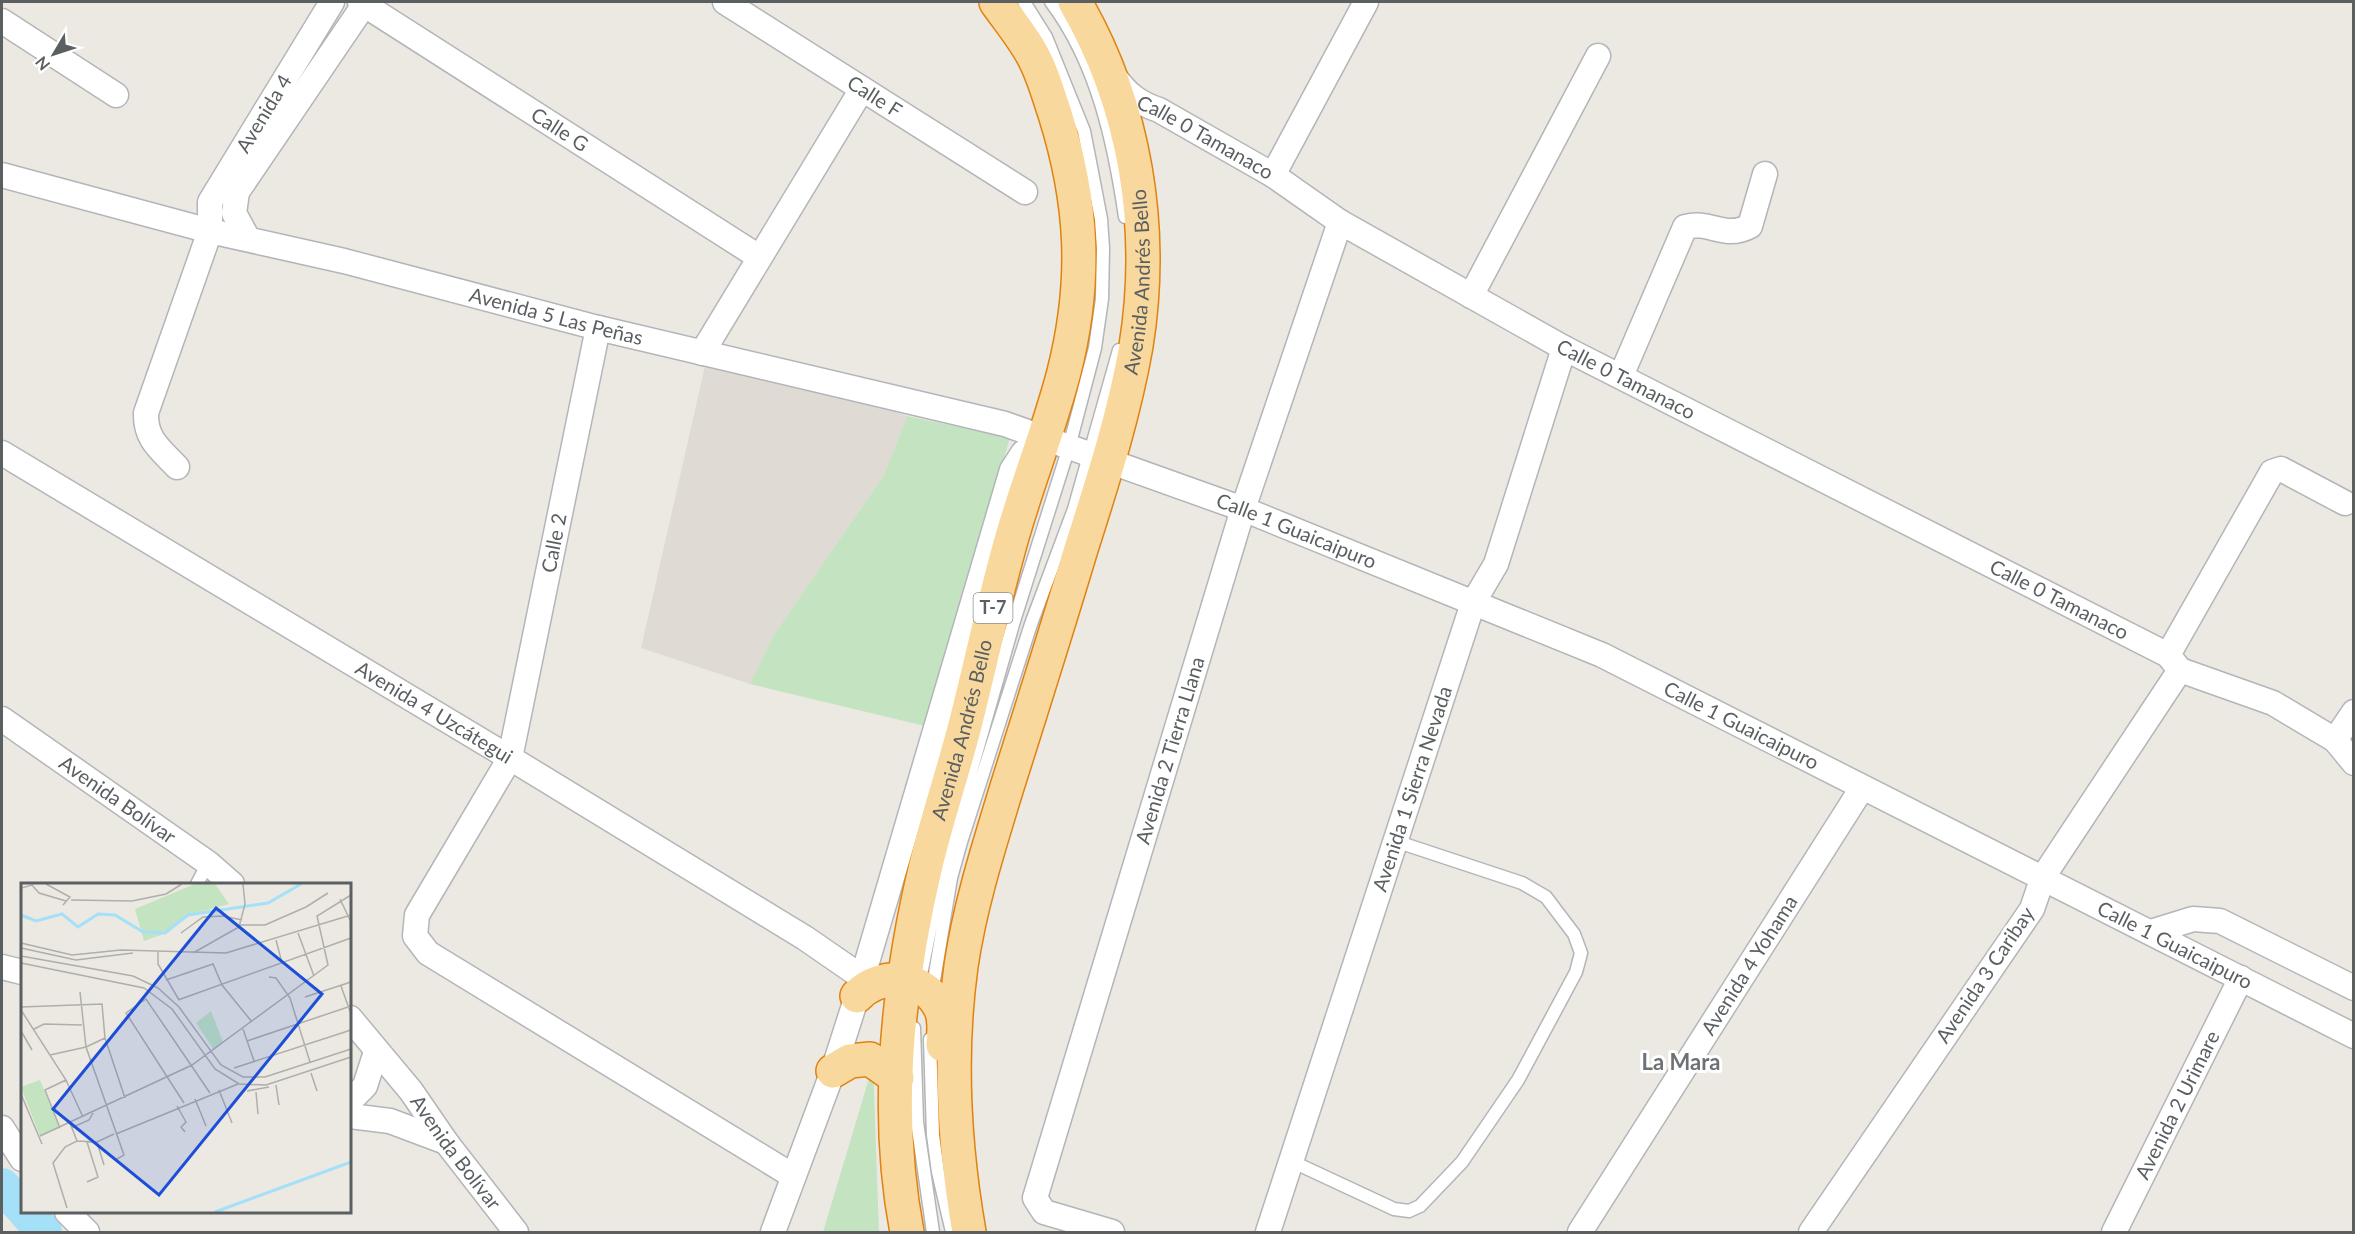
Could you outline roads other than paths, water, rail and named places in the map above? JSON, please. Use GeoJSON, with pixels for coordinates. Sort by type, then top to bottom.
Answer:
{"type":"FeatureCollection","features":[{"type":"Feature","properties":{"kind":"highway","name":"Avenida Andrés Bello"},"geometry":{"type":"LineString","coordinates":[[963,1228],[956,1117],[961,969],[1077,450],[1065,369],[1077,304],[1080,242],[1072,172],[1042,76],[1032,53],[996,2]]}},
{"type":"Feature","properties":{"kind":"highway","name":"Avenida Andrés Bello"},"geometry":{"type":"LineString","coordinates":[[907,1233],[899,1189],[894,1120],[897,1078],[897,997],[938,820],[963,731],[1007,552],[1077,450],[1135,348],[1143,264],[1140,198],[1133,156],[1107,67],[1075,2]]}},
{"type":"Feature","properties":{"kind":"highway"},"geometry":{"type":"LineString","coordinates":[[897,997],[949,983],[961,969]]}},
{"type":"Feature","properties":{"kind":"highway"},"geometry":{"type":"LineString","coordinates":[[897,997],[943,1015],[945,1147],[963,1228]]}},
{"type":"Feature","properties":{"kind":"highway"},"geometry":{"type":"LineString","coordinates":[[833,1071],[850,1061],[870,1059],[897,1078]]}},
{"type":"Feature","properties":{"kind":"street","name":"Avenida 4"},"geometry":{"type":"LineString","coordinates":[[177,466],[153,441],[146,428],[146,413],[210,231],[210,202],[332,2]]}},
{"type":"Feature","properties":{"kind":"street"},"geometry":{"type":"LineString","coordinates":[[247,237],[234,213],[237,192],[364,2]]}},
{"type":"Feature","properties":{"kind":"street","name":"Calle G"},"geometry":{"type":"LineString","coordinates":[[364,2],[759,257]]}},
{"type":"Feature","properties":{"kind":"street","name":"Calle F"},"geometry":{"type":"LineString","coordinates":[[725,2],[1025,192]]}},
{"type":"Feature","properties":{"kind":"street"},"geometry":{"type":"LineString","coordinates":[[1273,175],[1366,2]]}},
{"type":"Feature","properties":{"kind":"street"},"geometry":{"type":"LineString","coordinates":[[2,21],[116,95]]}},
{"type":"Feature","properties":{"kind":"street"},"geometry":{"type":"LineString","coordinates":[[1471,296],[1598,57]]}},
{"type":"Feature","properties":{"kind":"street","name":"Calle 0 Tamanaco"},"geometry":{"type":"LineString","coordinates":[[1107,67],[1134,99],[1159,110],[1273,175],[1340,222],[1564,348],[2174,662],[2273,703],[2335,740],[2354,763]]}},
{"type":"Feature","properties":{"kind":"street"},"geometry":{"type":"LineString","coordinates":[[702,354],[862,89]]}},
{"type":"Feature","properties":{"kind":"street"},"geometry":{"type":"LineString","coordinates":[[1621,376],[1685,227],[1696,224],[1737,233],[1750,226],[1765,174]]}},
{"type":"Feature","properties":{"kind":"street","name":"Avenida 5 Las Peñas"},"geometry":{"type":"LineString","coordinates":[[2,175],[210,231],[247,237],[702,354],[993,421],[1077,450]]}},
{"type":"Feature","properties":{"kind":"street","name":"Avenida 2 Tierra Llana"},"geometry":{"type":"LineString","coordinates":[[1112,1233],[1044,1212],[1035,1198],[1243,509],[1340,222]]}},
{"type":"Feature","properties":{"kind":"street","name":"Calle 2"},"geometry":{"type":"LineString","coordinates":[[598,328],[510,758],[417,915],[415,936],[428,953],[793,1176]]}},
{"type":"Feature","properties":{"kind":"street","name":"Avenida 1 Sierra Nevada"},"geometry":{"type":"LineString","coordinates":[[1268,1233],[1473,603],[1496,564],[1564,348]]}},
{"type":"Feature","properties":{"kind":"street","name":"Calle 1 Guaicaipuro"},"geometry":{"type":"LineString","coordinates":[[1077,450],[1243,509],[1602,655],[2354,1036]]}},
{"type":"Feature","properties":{"kind":"street","name":"Avenida 4 Uzcátegui"},"geometry":{"type":"LineString","coordinates":[[4,459],[510,758],[805,938],[897,997]]}},
{"type":"Feature","properties":{"kind":"street","name":"Avenida 3 Caribay"},"geometry":{"type":"LineString","coordinates":[[1811,1233],[2032,909],[2043,877],[2174,662],[2272,472],[2281,469],[2345,502]]}},
{"type":"Feature","properties":{"kind":"street"},"geometry":{"type":"LineString","coordinates":[[2335,740],[2354,712]]}},
{"type":"Feature","properties":{"kind":"street","name":"Avenida Bolívar"},"geometry":{"type":"LineString","coordinates":[[2,719],[208,863],[230,883]]}},
{"type":"Feature","properties":{"kind":"street","name":"Avenida 4 Yohama"},"geometry":{"type":"LineString","coordinates":[[1580,1233],[1862,788]]}},
{"type":"Feature","properties":{"kind":"street"},"geometry":{"type":"LineString","coordinates":[[2151,932],[2193,919],[2220,921],[2354,988]]}},
{"type":"Feature","properties":{"kind":"street"},"geometry":{"type":"LineString","coordinates":[[2,967],[21,972]]}},
{"type":"Feature","properties":{"kind":"street","name":"Avenida 2 Urimare"},"geometry":{"type":"LineString","coordinates":[[2114,1233],[2241,978]]}},
{"type":"Feature","properties":{"kind":"street"},"geometry":{"type":"LineString","coordinates":[[773,1233],[833,1071],[897,997]]}},
{"type":"Feature","properties":{"kind":"street","name":"Avenida Bolívar"},"geometry":{"type":"LineString","coordinates":[[351,1019],[376,1052],[411,1091],[446,1142],[516,1233]]}},
{"type":"Feature","properties":{"kind":"street"},"geometry":{"type":"LineString","coordinates":[[351,1100],[365,1086],[376,1052]]}},
{"type":"Feature","properties":{"kind":"street"},"geometry":{"type":"LineString","coordinates":[[351,1116],[390,1121],[446,1142]]}},
{"type":"Feature","properties":{"kind":"street"},"geometry":{"type":"LineString","coordinates":[[2,1128],[21,1157]]}},
{"type":"Feature","properties":{"kind":"street"},"geometry":{"type":"LineString","coordinates":[[68,1213],[87,1233]]}},
{"type":"Feature","properties":{"kind":"lane"},"geometry":{"type":"LineString","coordinates":[[933,1233],[897,997],[949,888],[961,842],[1031,624],[1074,509],[1077,450],[1102,299],[1101,219],[1095,179],[1076,104],[1046,37],[1024,2]]}},
{"type":"Feature","properties":{"kind":"lane"},"geometry":{"type":"LineString","coordinates":[[1051,2],[1082,57],[1102,107],[1116,159],[1127,231]]}},
{"type":"Feature","properties":{"kind":"lane"},"geometry":{"type":"LineString","coordinates":[[1077,450],[1113,374],[1122,334]]}},
{"type":"Feature","properties":{"kind":"lane"},"geometry":{"type":"LineString","coordinates":[[1291,1161],[1394,1209],[1408,1211],[1420,1206],[1462,1162],[1518,1080],[1576,972],[1581,954],[1574,934],[1545,897],[1522,883],[1395,841]]}},
{"type":"Feature","properties":{"kind":"lane"},"geometry":{"type":"LineString","coordinates":[[197,883],[208,863]]}},
{"type":"Feature","properties":{"kind":"waterway"},"geometry":{"type":"LineString","coordinates":[[2,1186],[21,1206]]}},
{"type":"Feature","properties":{"kind":"waterway"},"geometry":{"type":"LineString","coordinates":[[27,1213],[44,1232]]}},
{"type":"Feature","properties":{"kind":"district","name":"La Mara"},"geometry":{"type":"Point","coordinates":[1681,1062]}}]}
